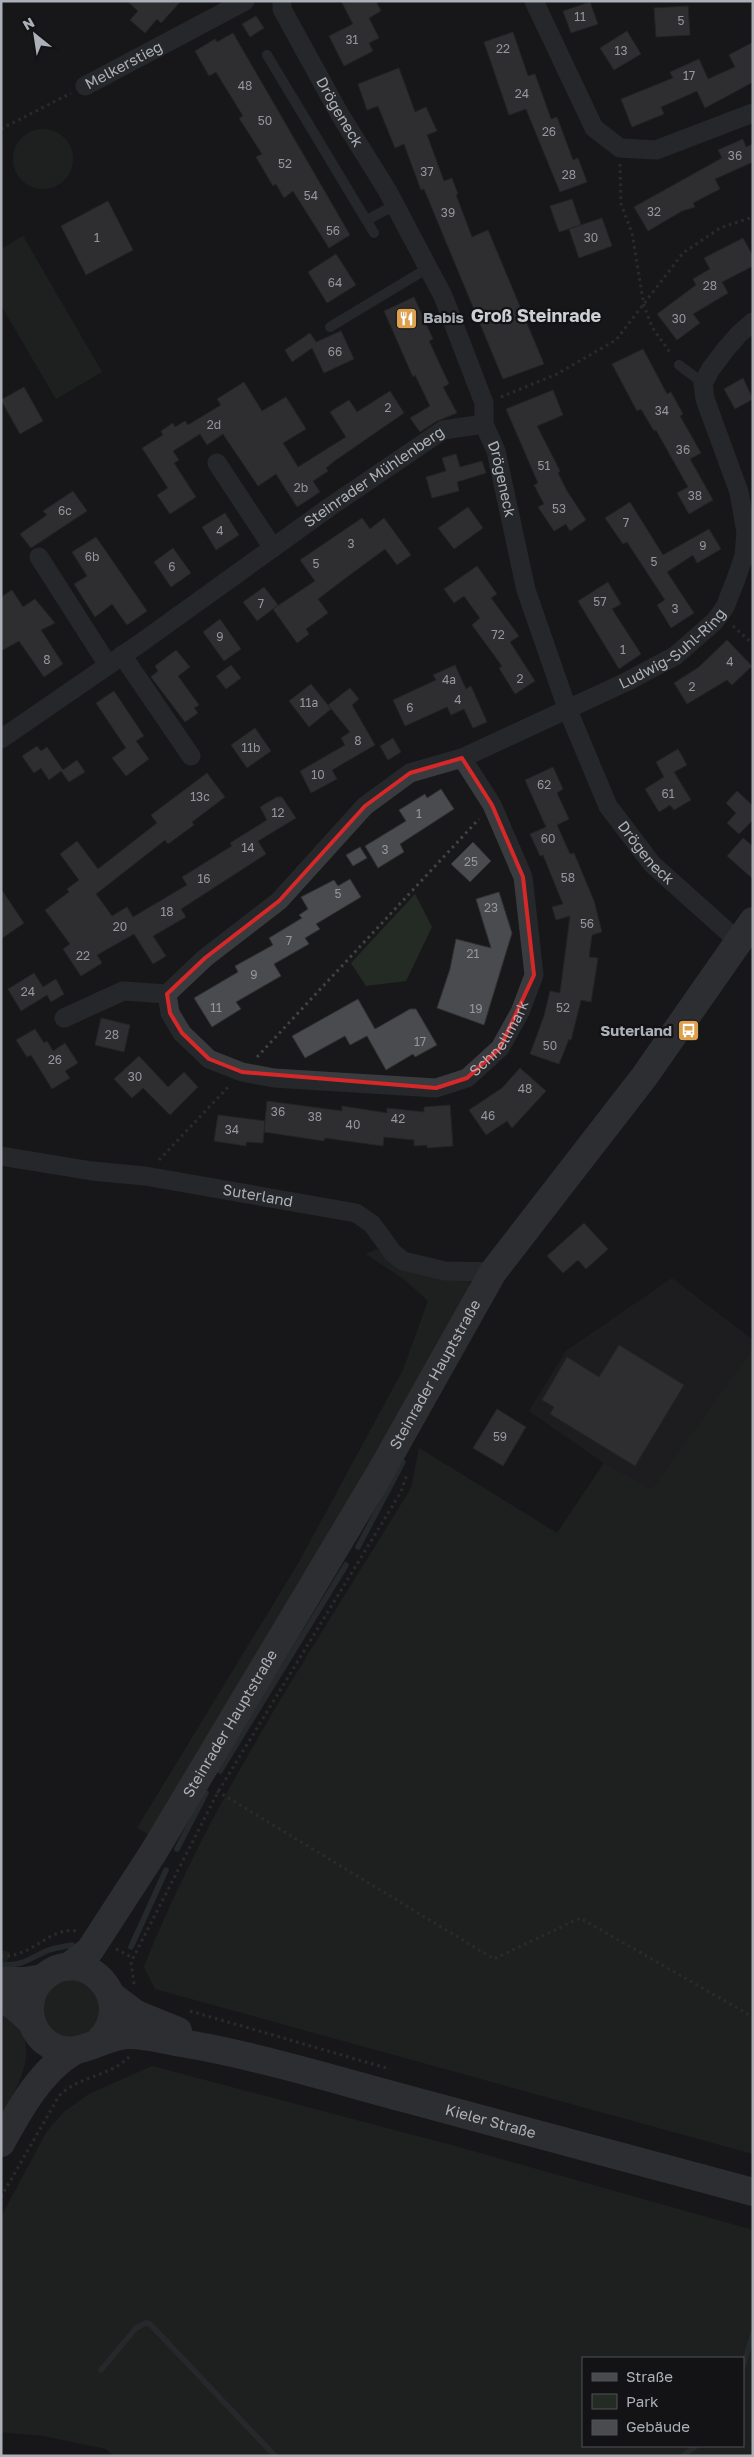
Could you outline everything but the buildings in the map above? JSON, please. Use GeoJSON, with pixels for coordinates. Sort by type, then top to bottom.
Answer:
{"type":"FeatureCollection","features":[{"type":"Feature","properties":{"kind":"main road","name":"Steinrader Hauptstraße"},"geometry":{"type":"LineString","coordinates":[[68,1967],[90,1950],[153,1853],[200,1771],[380,1473],[494,1272],[644,1077],[745,931]]}},
{"type":"Feature","properties":{"kind":"main road","name":"Steinrader Hauptstraße"},"geometry":{"type":"LineString","coordinates":[[118,1989],[107,1960],[153,1853]]}},
{"type":"Feature","properties":{"kind":"main road"},"geometry":{"type":"LineString","coordinates":[[68,1967],[88,1970],[118,1989],[112,2022],[99,2041],[89,2047],[74,2051],[47,2072],[6,2133],[34,2062],[37,2048],[30,2002],[34,1990],[43,1978],[54,1970],[68,1967]]}},
{"type":"Feature","properties":{"kind":"main road"},"geometry":{"type":"LineString","coordinates":[[1,1981],[25,1981],[43,1978]]}},
{"type":"Feature","properties":{"kind":"main road","name":"Kieler Straße"},"geometry":{"type":"LineString","coordinates":[[118,1989],[136,2014],[230,2052]]}},
{"type":"Feature","properties":{"kind":"main road"},"geometry":{"type":"LineString","coordinates":[[1,1999],[14,2006],[34,2026],[45,2041],[55,2048],[74,2051]]}},
{"type":"Feature","properties":{"kind":"main road","name":"Kieler Straße"},"geometry":{"type":"LineString","coordinates":[[99,2041],[134,2035],[230,2052],[753,2192]]}},
{"type":"Feature","properties":{"kind":"street","name":"Melkerstieg"},"geometry":{"type":"LineString","coordinates":[[85,86],[245,1]]}},
{"type":"Feature","properties":{"kind":"street","name":"Drögeneck"},"geometry":{"type":"LineString","coordinates":[[282,1],[282,8],[331,99],[395,205],[442,296],[484,404],[484,424],[496,451],[526,590],[567,708],[608,806],[652,864],[745,931]]}},
{"type":"Feature","properties":{"kind":"street"},"geometry":{"type":"LineString","coordinates":[[534,1],[594,128],[620,148],[656,150],[753,113]]}},
{"type":"Feature","properties":{"kind":"street"},"geometry":{"type":"LineString","coordinates":[[704,380],[725,350],[753,322]]}},
{"type":"Feature","properties":{"kind":"street","name":"Ludwig-Suhl-Ring"},"geometry":{"type":"LineString","coordinates":[[567,708],[675,656],[704,633],[719,615],[749,554],[744,509],[705,399],[704,380]]}},
{"type":"Feature","properties":{"kind":"street","name":"Steinrader Mühlenberg"},"geometry":{"type":"LineString","coordinates":[[1,739],[339,500],[443,430],[484,424]]}},
{"type":"Feature","properties":{"kind":"street"},"geometry":{"type":"LineString","coordinates":[[217,463],[273,548]]}},
{"type":"Feature","properties":{"kind":"street"},"geometry":{"type":"LineString","coordinates":[[39,557],[115,660],[191,756]]}},
{"type":"Feature","properties":{"kind":"street"},"geometry":{"type":"LineString","coordinates":[[64,1018],[123,991],[167,994],[205,958],[279,901],[364,806],[410,773],[462,758],[567,708]]}},
{"type":"Feature","properties":{"kind":"street","name":"Schnellmark"},"geometry":{"type":"LineString","coordinates":[[167,994],[170,1013],[182,1033],[209,1060],[242,1072],[274,1078],[436,1088],[467,1078],[500,1048],[520,1012],[534,975],[523,877],[492,806],[462,758]]}},
{"type":"Feature","properties":{"kind":"street","name":"Suterland"},"geometry":{"type":"LineString","coordinates":[[1,1156],[92,1171],[144,1176],[356,1213],[372,1224],[393,1253],[403,1261],[445,1270],[494,1272]]}},
{"type":"Feature","properties":{"kind":"lane"},"geometry":{"type":"LineString","coordinates":[[267,55],[374,233]]}},
{"type":"Feature","properties":{"kind":"lane"},"geometry":{"type":"LineString","coordinates":[[367,220],[395,205]]}},
{"type":"Feature","properties":{"kind":"lane"},"geometry":{"type":"LineString","coordinates":[[330,327],[428,268]]}},
{"type":"Feature","properties":{"kind":"lane"},"geometry":{"type":"LineString","coordinates":[[679,365],[688,373],[704,380]]}},
{"type":"Feature","properties":{"kind":"path","name":"Melkerstieg"},"geometry":{"type":"LineString","coordinates":[[1,128],[85,86]]}},
{"type":"Feature","properties":{"kind":"path"},"geometry":{"type":"LineString","coordinates":[[620,148],[621,204],[632,233],[644,306],[652,327],[679,365]]}},
{"type":"Feature","properties":{"kind":"path"},"geometry":{"type":"LineString","coordinates":[[484,404],[557,374],[616,340],[683,253],[720,228],[753,217]]}},
{"type":"Feature","properties":{"kind":"path"},"geometry":{"type":"LineString","coordinates":[[719,615],[753,644]]}},
{"type":"Feature","properties":{"kind":"path"},"geometry":{"type":"LineString","coordinates":[[144,1176],[492,806]]}},
{"type":"Feature","properties":{"kind":"path"},"geometry":{"type":"LineString","coordinates":[[118,1989],[131,1976],[131,1962],[218,1792],[401,1492],[409,1467]]}},
{"type":"Feature","properties":{"kind":"path"},"geometry":{"type":"LineString","coordinates":[[200,1771],[218,1792],[494,1959],[580,1918],[753,2018]]}},
{"type":"Feature","properties":{"kind":"path"},"geometry":{"type":"LineString","coordinates":[[1,2197],[59,2096],[73,2084],[120,2064]]}},
{"type":"Feature","properties":{"kind":"highlighted area"},"geometry":{"type":"Polygon","coordinates":[[[462,758],[492,805],[523,877],[534,975],[500,1048],[467,1078],[436,1088],[242,1072],[209,1059],[182,1033],[170,1013],[167,994],[205,958],[279,901],[365,806],[410,773],[462,758]]]}},
{"type":"Feature","properties":{"kind":"shaded area"},"geometry":{"type":"Polygon","coordinates":[[[672,1278],[753,1340],[753,1348],[652,1489],[604,1463],[529,1411],[566,1351],[672,1278]]]}},
{"type":"Feature","properties":{"kind":"green space"},"geometry":{"type":"Polygon","coordinates":[[[43,129],[59,134],[64,138],[68,143],[73,159],[68,175],[64,180],[59,184],[43,189],[27,184],[22,180],[18,175],[13,159],[18,143],[22,138],[27,134],[43,129]]]}},
{"type":"Feature","properties":{"kind":"green space"},"geometry":{"type":"Polygon","coordinates":[[[23,236],[102,372],[56,399],[1,305],[1,249],[23,236]]]}},
{"type":"Feature","properties":{"kind":"green space"},"geometry":{"type":"Polygon","coordinates":[[[415,894],[432,927],[406,981],[366,986],[351,963],[415,894]]]}},
{"type":"Feature","properties":{"kind":"green space"},"geometry":{"type":"Polygon","coordinates":[[[377,1249],[398,1264],[470,1280],[469,1288],[405,1409],[150,1835],[137,1828],[299,1562],[403,1370],[428,1301],[405,1280],[366,1254],[377,1249]]]}},
{"type":"Feature","properties":{"kind":"green space"},"geometry":{"type":"Polygon","coordinates":[[[753,1348],[753,2154],[155,1989],[144,1967],[171,1904],[201,1842],[267,1722],[411,1488],[419,1448],[557,1533],[604,1463],[652,1489],[753,1348]]]}},
{"type":"Feature","properties":{"kind":"green space"},"geometry":{"type":"Polygon","coordinates":[[[1,1950],[10,1952],[1,1982],[1,1950]]]}},
{"type":"Feature","properties":{"kind":"green space"},"geometry":{"type":"Polygon","coordinates":[[[71,1980],[82,1982],[95,1993],[100,2009],[98,2020],[87,2033],[71,2038],[60,2036],[47,2025],[42,2009],[44,1998],[55,1985],[71,1980]]]}},
{"type":"Feature","properties":{"kind":"green space"},"geometry":{"type":"Polygon","coordinates":[[[1,2008],[18,2025],[24,2036],[26,2060],[13,2096],[1,2117],[1,2008]]]}},
{"type":"Feature","properties":{"kind":"green space"},"geometry":{"type":"Polygon","coordinates":[[[152,2066],[455,2146],[753,2230],[753,2456],[114,2456],[106,2449],[44,2436],[1,2432],[1,2217],[47,2131],[65,2111],[89,2094],[152,2066]]]}},
{"type":"Feature","properties":{"kind":"waterway"},"geometry":{"type":"LineString","coordinates":[[358,1547],[403,1462]]}},
{"type":"Feature","properties":{"kind":"waterway"},"geometry":{"type":"LineString","coordinates":[[220,1771],[346,1565]]}},
{"type":"Feature","properties":{"kind":"waterway"},"geometry":{"type":"LineString","coordinates":[[177,1849],[206,1793]]}},
{"type":"Feature","properties":{"kind":"waterway"},"geometry":{"type":"LineString","coordinates":[[131,1947],[166,1870]]}},
{"type":"Feature","properties":{"kind":"waterway"},"geometry":{"type":"LineString","coordinates":[[1,1965],[19,1963],[44,1952],[72,1945]]}},
{"type":"Feature","properties":{"kind":"waterway"},"geometry":{"type":"LineString","coordinates":[[101,2370],[136,2328],[146,2323],[150,2324],[275,2456]]}},
{"type":"Feature","properties":{"kind":"waterway"},"geometry":{"type":"LineString","coordinates":[[744,2363],[753,2334]]}},
{"type":"Feature","properties":{"kind":"waterway"},"geometry":{"type":"LineString","coordinates":[[683,2456],[695,2447]]}},
{"type":"Feature","properties":{"kind":"place","name":"Babis"},"geometry":{"type":"Point","coordinates":[407,318]}},
{"type":"Feature","properties":{"kind":"place","name":"Suterland"},"geometry":{"type":"Point","coordinates":[688,1031]}},
{"type":"Feature","properties":{"kind":"district","name":"Groß Steinrade"},"geometry":{"type":"Point","coordinates":[536,316]}}]}
